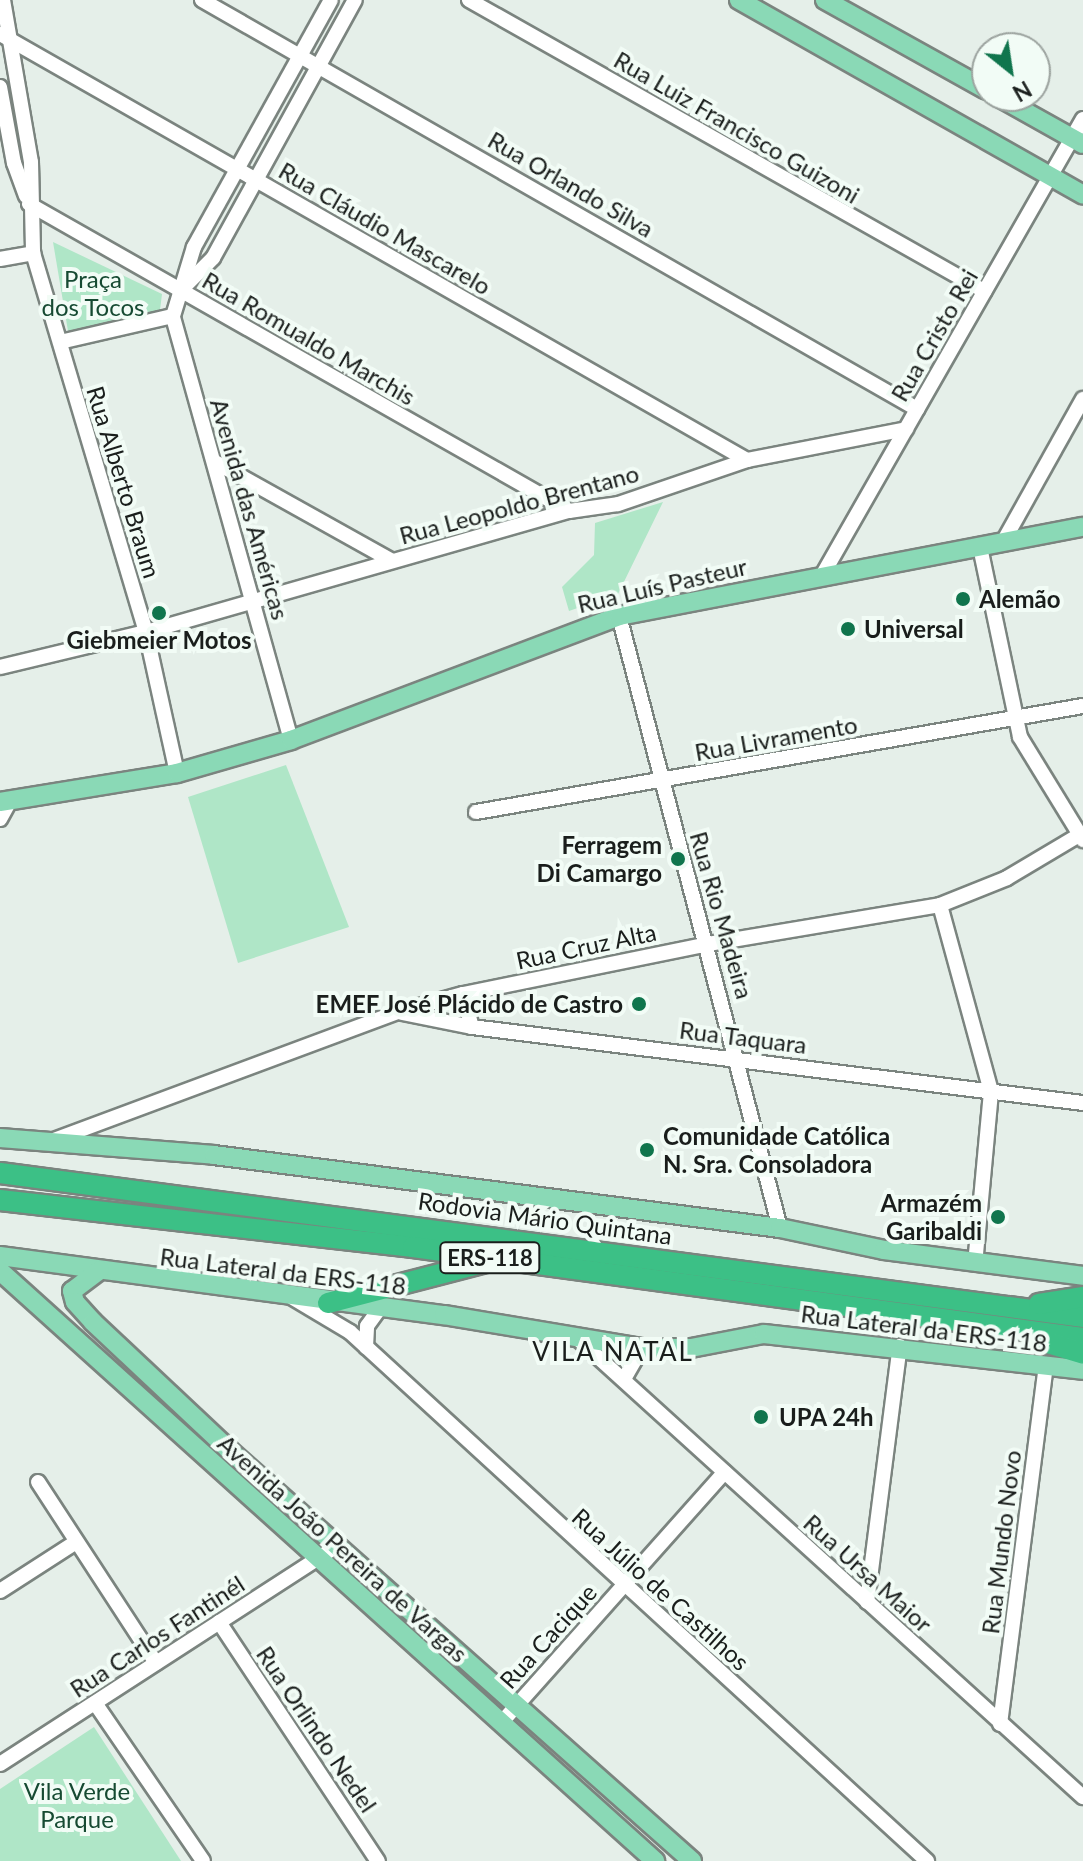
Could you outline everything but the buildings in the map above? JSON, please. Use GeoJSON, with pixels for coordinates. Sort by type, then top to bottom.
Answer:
{"type":"FeatureCollection","features":[{"type":"Feature","properties":{"kind":"highway","name":"Rodovia Mário Quintana"},"geometry":{"type":"LineString","coordinates":[[0,1173],[1083,1317]]}},
{"type":"Feature","properties":{"kind":"highway","name":"Rodovia Mário Quintana"},"geometry":{"type":"LineString","coordinates":[[0,1200],[498,1259],[980,1321],[1083,1338]]}},
{"type":"Feature","properties":{"kind":"highway"},"geometry":{"type":"LineString","coordinates":[[328,1303],[498,1259]]}},
{"type":"Feature","properties":{"kind":"highway"},"geometry":{"type":"LineString","coordinates":[[1020,1308],[1083,1297]]}},
{"type":"Feature","properties":{"kind":"highway"},"geometry":{"type":"LineString","coordinates":[[980,1321],[1083,1354]]}},
{"type":"Feature","properties":{"kind":"main road"},"geometry":{"type":"LineString","coordinates":[[739,0],[1083,195]]}},
{"type":"Feature","properties":{"kind":"main road"},"geometry":{"type":"LineString","coordinates":[[825,0],[971,81]]}},
{"type":"Feature","properties":{"kind":"main road"},"geometry":{"type":"LineString","coordinates":[[1025,112],[1077,141]]}},
{"type":"Feature","properties":{"kind":"main road","name":"Rua Luís Pasteur"},"geometry":{"type":"LineString","coordinates":[[5,802],[177,773],[291,740],[619,616],[823,574],[1083,527]]}},
{"type":"Feature","properties":{"kind":"main road"},"geometry":{"type":"LineString","coordinates":[[0,1138],[44,1144],[214,1155],[780,1228],[975,1263],[1083,1276]]}},
{"type":"Feature","properties":{"kind":"main road","name":"Rua Lateral da ERS-118"},"geometry":{"type":"LineString","coordinates":[[0,1256],[380,1308],[642,1348],[691,1348],[764,1334],[900,1346],[1083,1370]]}},
{"type":"Feature","properties":{"kind":"main road"},"geometry":{"type":"LineString","coordinates":[[48,1314],[56,1296],[72,1295],[79,1282],[100,1270]]}},
{"type":"Feature","properties":{"kind":"main road","name":"Avenida João Pereira de Vargas"},"geometry":{"type":"LineString","coordinates":[[0,1271],[655,1861]]}},
{"type":"Feature","properties":{"kind":"main road","name":"Avenida João Pereira de Vargas"},"geometry":{"type":"LineString","coordinates":[[72,1295],[93,1322],[227,1448],[692,1861]]}},
{"type":"Feature","properties":{"kind":"main road"},"geometry":{"type":"LineString","coordinates":[[212,1462],[227,1448]]}},
{"type":"Feature","properties":{"kind":"street"},"geometry":{"type":"LineString","coordinates":[[3,0],[4,36],[31,162],[29,204]]}},
{"type":"Feature","properties":{"kind":"street","name":"Rua Orlando Silva"},"geometry":{"type":"LineString","coordinates":[[202,0],[917,409]]}},
{"type":"Feature","properties":{"kind":"street"},"geometry":{"type":"LineString","coordinates":[[60,342],[173,316],[194,247],[331,0]]}},
{"type":"Feature","properties":{"kind":"street"},"geometry":{"type":"LineString","coordinates":[[181,291],[213,258],[355,0]]}},
{"type":"Feature","properties":{"kind":"street","name":"Rua Luiz Francisco Guizoni"},"geometry":{"type":"LineString","coordinates":[[469,0],[984,291]]}},
{"type":"Feature","properties":{"kind":"street","name":"Rua Cláudio Mascarelo"},"geometry":{"type":"LineString","coordinates":[[4,36],[747,460]]}},
{"type":"Feature","properties":{"kind":"street"},"geometry":{"type":"LineString","coordinates":[[0,87],[14,163],[29,204]]}},
{"type":"Feature","properties":{"kind":"street","name":"Rua Cristo Rei"},"geometry":{"type":"LineString","coordinates":[[823,574],[1050,176],[1077,141],[1083,119]]}},
{"type":"Feature","properties":{"kind":"street","name":"Rua Alberto Braum"},"geometry":{"type":"LineString","coordinates":[[29,204],[33,253],[146,632],[177,773]]}},
{"type":"Feature","properties":{"kind":"street","name":"Rua Romualdo Marchis"},"geometry":{"type":"LineString","coordinates":[[29,204],[569,511]]}},
{"type":"Feature","properties":{"kind":"street"},"geometry":{"type":"LineString","coordinates":[[0,259],[33,253]]}},
{"type":"Feature","properties":{"kind":"street","name":"Avenida das Américas"},"geometry":{"type":"LineString","coordinates":[[173,316],[291,740]]}},
{"type":"Feature","properties":{"kind":"street"},"geometry":{"type":"LineString","coordinates":[[1003,542],[1083,399]]}},
{"type":"Feature","properties":{"kind":"street","name":"Rua Leopoldo Brentano"},"geometry":{"type":"LineString","coordinates":[[0,667],[254,603],[390,560],[569,511],[618,504],[747,460],[906,429]]}},
{"type":"Feature","properties":{"kind":"street"},"geometry":{"type":"LineString","coordinates":[[215,462],[390,560]]}},
{"type":"Feature","properties":{"kind":"street"},"geometry":{"type":"LineString","coordinates":[[980,547],[1014,719],[1081,837]]}},
{"type":"Feature","properties":{"kind":"street","name":"Rua Rio Madeira"},"geometry":{"type":"LineString","coordinates":[[619,616],[661,781],[738,1057],[780,1228]]}},
{"type":"Feature","properties":{"kind":"street","name":"Rua Livramento"},"geometry":{"type":"LineString","coordinates":[[476,812],[1083,706]]}},
{"type":"Feature","properties":{"kind":"street"},"geometry":{"type":"LineString","coordinates":[[0,819],[5,802]]}},
{"type":"Feature","properties":{"kind":"street","name":"Rua Cruz Alta"},"geometry":{"type":"LineString","coordinates":[[44,1144],[398,1012],[463,994],[708,944],[940,905],[1007,878],[1081,837]]}},
{"type":"Feature","properties":{"kind":"street"},"geometry":{"type":"LineString","coordinates":[[940,905],[991,1092],[975,1263]]}},
{"type":"Feature","properties":{"kind":"street"},"geometry":{"type":"LineString","coordinates":[[463,994],[472,1027]]}},
{"type":"Feature","properties":{"kind":"street","name":"Rua Taquara"},"geometry":{"type":"LineString","coordinates":[[398,1012],[472,1027],[738,1057],[1083,1103]]}},
{"type":"Feature","properties":{"kind":"street"},"geometry":{"type":"LineString","coordinates":[[100,1148],[103,1120]]}},
{"type":"Feature","properties":{"kind":"street","name":"Rua Júlio de Castilhos"},"geometry":{"type":"LineString","coordinates":[[292,1298],[332,1319],[366,1347],[927,1861]]}},
{"type":"Feature","properties":{"kind":"street"},"geometry":{"type":"LineString","coordinates":[[366,1347],[367,1326],[380,1308]]}},
{"type":"Feature","properties":{"kind":"street","name":"Rua Ursa Maior"},"geometry":{"type":"LineString","coordinates":[[578,1339],[1083,1797]]}},
{"type":"Feature","properties":{"kind":"street"},"geometry":{"type":"LineString","coordinates":[[867,1602],[900,1346]]}},
{"type":"Feature","properties":{"kind":"street"},"geometry":{"type":"LineString","coordinates":[[624,1379],[642,1348]]}},
{"type":"Feature","properties":{"kind":"street","name":"Rua Mundo Novo"},"geometry":{"type":"LineString","coordinates":[[1000,1724],[1046,1366]]}},
{"type":"Feature","properties":{"kind":"street","name":"Rua Cacique"},"geometry":{"type":"LineString","coordinates":[[501,1723],[725,1472]]}},
{"type":"Feature","properties":{"kind":"street"},"geometry":{"type":"LineString","coordinates":[[38,1482],[156,1663]]}},
{"type":"Feature","properties":{"kind":"street"},"geometry":{"type":"LineString","coordinates":[[0,1591],[76,1542]]}},
{"type":"Feature","properties":{"kind":"street","name":"Rua Carlos Fantinél"},"geometry":{"type":"LineString","coordinates":[[0,1764],[338,1545]]}},
{"type":"Feature","properties":{"kind":"street","name":"Rua Orlindo Nedel"},"geometry":{"type":"LineString","coordinates":[[219,1622],[378,1861]]}},
{"type":"Feature","properties":{"kind":"street"},"geometry":{"type":"LineString","coordinates":[[95,1703],[203,1861]]}},
{"type":"Feature","properties":{"kind":"green space","name":"Praça dos Tocos"},"geometry":{"type":"Polygon","coordinates":[[[53,242],[162,294],[160,310],[68,331],[53,242]]]}},
{"type":"Feature","properties":{"kind":"green space"},"geometry":{"type":"Polygon","coordinates":[[[663,502],[618,594],[569,611],[562,587],[594,555],[595,523],[663,502]]]}},
{"type":"Feature","properties":{"kind":"green space"},"geometry":{"type":"Polygon","coordinates":[[[286,765],[349,927],[238,963],[188,797],[286,765]]]}},
{"type":"Feature","properties":{"kind":"green space","name":"Vila Verde Parque"},"geometry":{"type":"Polygon","coordinates":[[[94,1727],[181,1861],[0,1861],[0,1789],[94,1727]]]}},
{"type":"Feature","properties":{"kind":"place","name":"Alemão"},"geometry":{"type":"Point","coordinates":[963,599]}},
{"type":"Feature","properties":{"kind":"place","name":"Giebmeier Motos"},"geometry":{"type":"Point","coordinates":[159,613]}},
{"type":"Feature","properties":{"kind":"place","name":"Universal"},"geometry":{"type":"Point","coordinates":[848,629]}},
{"type":"Feature","properties":{"kind":"place","name":"Ferragem Di Camargo"},"geometry":{"type":"Point","coordinates":[678,859]}},
{"type":"Feature","properties":{"kind":"place","name":"EMEF José Plácido de Castro"},"geometry":{"type":"Point","coordinates":[639,1004]}},
{"type":"Feature","properties":{"kind":"place","name":"Comunidade Católica N. Sra. Consoladora"},"geometry":{"type":"Point","coordinates":[647,1150]}},
{"type":"Feature","properties":{"kind":"place","name":"Armazém Garibaldi"},"geometry":{"type":"Point","coordinates":[998,1217]}},
{"type":"Feature","properties":{"kind":"place","name":"UPA 24h"},"geometry":{"type":"Point","coordinates":[761,1417]}},
{"type":"Feature","properties":{"kind":"district","name":"VILA NATAL"},"geometry":{"type":"Point","coordinates":[613,1352]}}]}
